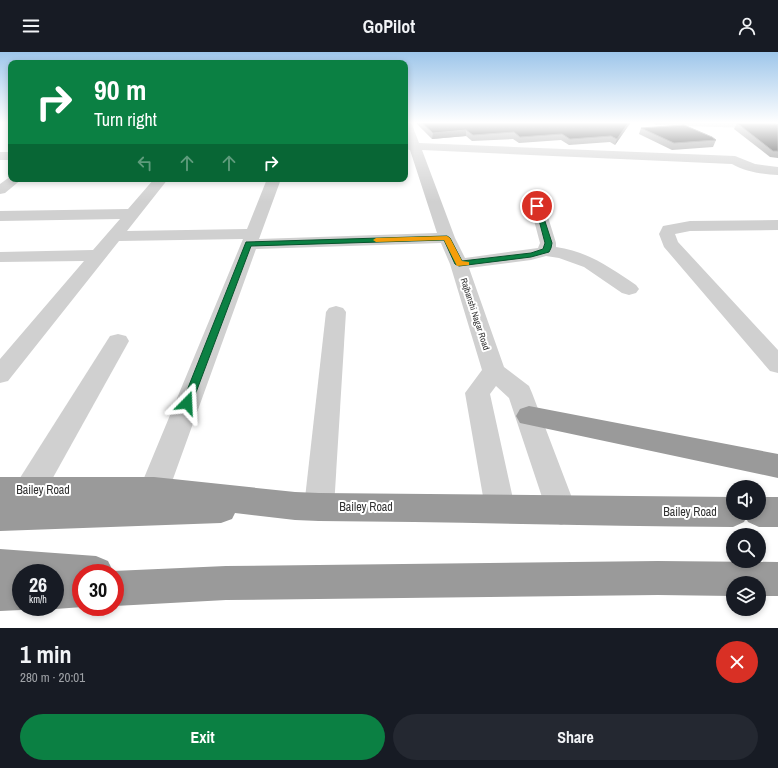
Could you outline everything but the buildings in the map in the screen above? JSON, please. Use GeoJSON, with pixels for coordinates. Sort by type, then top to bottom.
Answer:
{"type":"FeatureCollection","features":[{"type":"Feature","properties":{"kind":"highway"},"geometry":{"type":"LineString","coordinates":[[529,416],[778,466]]}},
{"type":"Feature","properties":{"kind":"highway","name":"Bailey Road"},"geometry":{"type":"LineString","coordinates":[[0,490],[154,490],[307,507],[500,508],[561,511],[726,512]]}},
{"type":"Feature","properties":{"kind":"highway"},"geometry":{"type":"LineString","coordinates":[[0,516],[307,507]]}},
{"type":"Feature","properties":{"kind":"highway"},"geometry":{"type":"LineString","coordinates":[[766,512],[778,512]]}},
{"type":"Feature","properties":{"kind":"highway"},"geometry":{"type":"LineString","coordinates":[[0,566],[72,571]]}},
{"type":"Feature","properties":{"kind":"highway"},"geometry":{"type":"LineString","coordinates":[[124,575],[226,583]]}},
{"type":"Feature","properties":{"kind":"highway"},"geometry":{"type":"LineString","coordinates":[[124,588],[226,583],[658,578],[778,579]]}},
{"type":"Feature","properties":{"kind":"highway"},"geometry":{"type":"LineString","coordinates":[[0,593],[12,592]]}},
{"type":"Feature","properties":{"kind":"street"},"geometry":{"type":"LineString","coordinates":[[724,150],[742,165],[752,168],[778,171]]}},
{"type":"Feature","properties":{"kind":"street"},"geometry":{"type":"LineString","coordinates":[[411,153],[735,160]]}},
{"type":"Feature","properties":{"kind":"street","name":"Rajbanshi Nagar Road"},"geometry":{"type":"LineString","coordinates":[[411,153],[459,264],[494,371]]}},
{"type":"Feature","properties":{"kind":"street"},"geometry":{"type":"LineString","coordinates":[[0,190],[11,182]]}},
{"type":"Feature","properties":{"kind":"street"},"geometry":{"type":"LineString","coordinates":[[0,375],[159,182]]}},
{"type":"Feature","properties":{"kind":"street"},"geometry":{"type":"LineString","coordinates":[[154,490],[273,182]]}},
{"type":"Feature","properties":{"kind":"street"},"geometry":{"type":"LineString","coordinates":[[534,194],[548,243],[546,251]]}},
{"type":"Feature","properties":{"kind":"street"},"geometry":{"type":"LineString","coordinates":[[0,216],[133,214]]}},
{"type":"Feature","properties":{"kind":"street"},"geometry":{"type":"LineString","coordinates":[[778,225],[690,226],[669,229],[667,234],[670,243],[778,365]]}},
{"type":"Feature","properties":{"kind":"street"},"geometry":{"type":"LineString","coordinates":[[114,236],[251,239],[447,238]]}},
{"type":"Feature","properties":{"kind":"street"},"geometry":{"type":"LineString","coordinates":[[459,264],[531,255],[546,251],[560,252],[579,257],[589,262],[629,289]]}},
{"type":"Feature","properties":{"kind":"street"},"geometry":{"type":"LineString","coordinates":[[0,257],[98,256]]}},
{"type":"Feature","properties":{"kind":"street"},"geometry":{"type":"LineString","coordinates":[[307,507],[336,312]]}},
{"type":"Feature","properties":{"kind":"street"},"geometry":{"type":"LineString","coordinates":[[29,491],[118,341]]}},
{"type":"Feature","properties":{"kind":"street"},"geometry":{"type":"LineString","coordinates":[[500,508],[477,393],[494,371],[520,393],[561,511]]}},
{"type":"Feature","properties":{"kind":"slow traffic"},"geometry":{"type":"LineString","coordinates":[[376,240],[447,238],[459,264],[466,263]]}},
{"type":"Feature","properties":{"kind":"route"},"geometry":{"type":"LineString","coordinates":[[187,403],[249,244],[447,238],[459,264],[531,255],[546,251],[548,248],[548,243],[537,206]]}}]}
